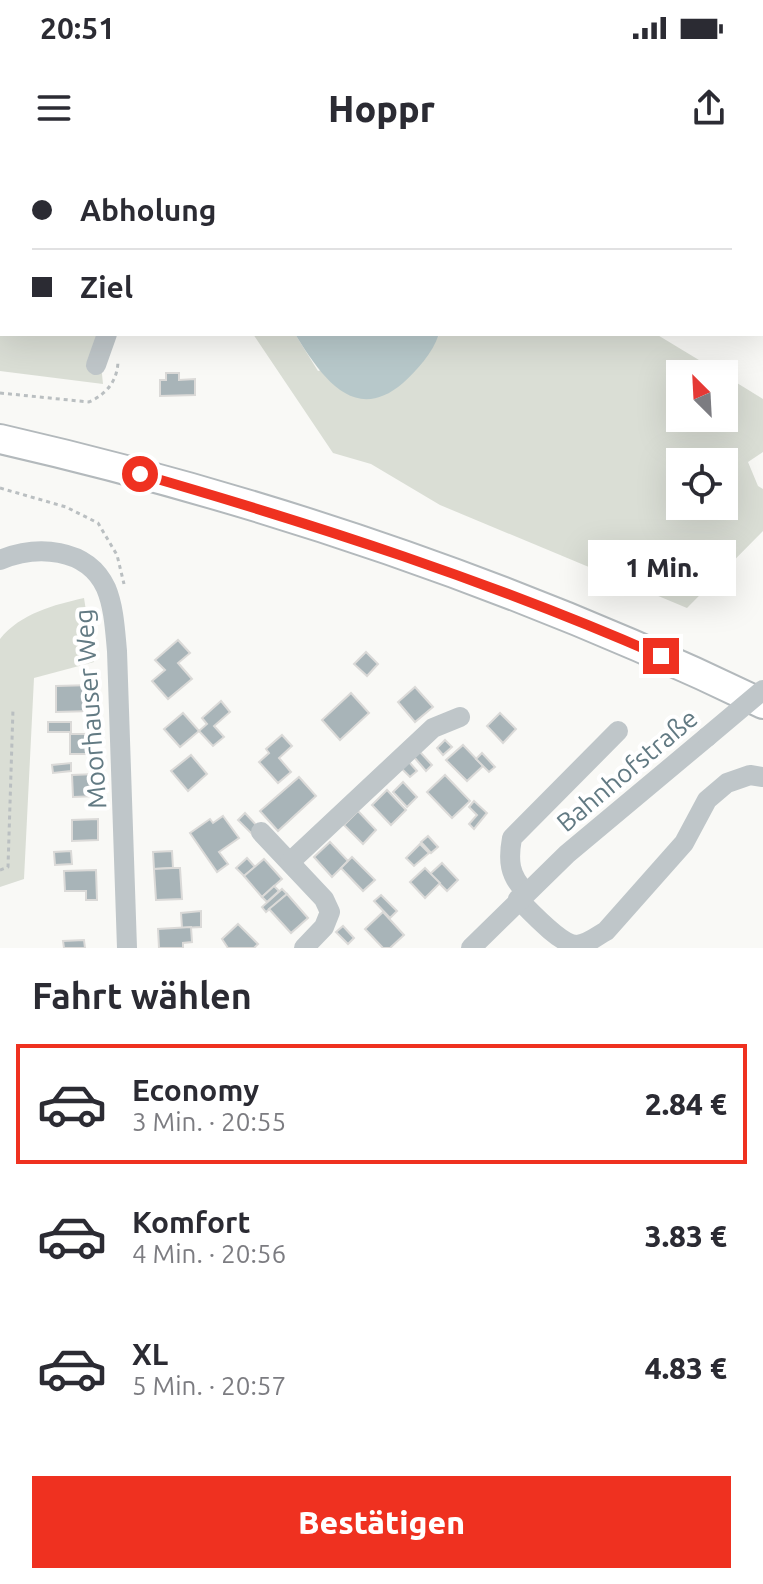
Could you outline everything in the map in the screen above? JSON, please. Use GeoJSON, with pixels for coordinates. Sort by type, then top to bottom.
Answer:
{"type":"FeatureCollection","features":[{"type":"Feature","properties":{"kind":"highway"},"geometry":{"type":"LineString","coordinates":[[0,439],[261,509],[440,569],[634,645],[763,704]]}},
{"type":"Feature","properties":{"kind":"street"},"geometry":{"type":"LineString","coordinates":[[96,365],[106,336]]}},
{"type":"Feature","properties":{"kind":"street","name":"Moorhauser Weg"},"geometry":{"type":"LineString","coordinates":[[0,560],[26,552],[61,553],[85,564],[97,574],[106,588],[113,612],[117,651],[127,948]]}},
{"type":"Feature","properties":{"kind":"street","name":"Bahnhofstraße"},"geometry":{"type":"LineString","coordinates":[[471,948],[605,820],[763,690]]}},
{"type":"Feature","properties":{"kind":"street"},"geometry":{"type":"LineString","coordinates":[[290,862],[433,728],[460,717]]}},
{"type":"Feature","properties":{"kind":"street","name":"Bahnhofstraße"},"geometry":{"type":"LineString","coordinates":[[618,731],[512,838],[509,855],[515,882],[522,896],[565,942],[577,945],[606,931],[684,843],[707,800],[727,783],[750,775],[763,777]]}},
{"type":"Feature","properties":{"kind":"street"},"geometry":{"type":"LineString","coordinates":[[261,832],[324,899],[330,912],[324,927],[304,948]]}},
{"type":"Feature","properties":{"kind":"path"},"geometry":{"type":"LineString","coordinates":[[0,393],[89,402],[110,387],[118,371]]}},
{"type":"Feature","properties":{"kind":"path"},"geometry":{"type":"LineString","coordinates":[[0,488],[66,507],[98,523],[117,555],[124,575]]}},
{"type":"Feature","properties":{"kind":"path"},"geometry":{"type":"LineString","coordinates":[[0,870],[8,867],[13,709]]}},
{"type":"Feature","properties":{"kind":"shaded area"},"geometry":{"type":"Polygon","coordinates":[[[0,336],[98,336],[103,384],[0,371],[0,336]]]}},
{"type":"Feature","properties":{"kind":"shaded area"},"geometry":{"type":"Polygon","coordinates":[[[254,336],[296,336],[318,371],[438,336],[659,336],[699,360],[666,360],[666,432],[738,432],[738,384],[763,399],[763,452],[748,462],[758,486],[763,489],[763,531],[687,608],[440,505],[371,464],[333,453],[254,336]]]}},
{"type":"Feature","properties":{"kind":"shaded area"},"geometry":{"type":"Polygon","coordinates":[[[296,336],[438,336],[424,361],[403,383],[385,395],[369,399],[353,397],[340,390],[315,365],[296,336]]]}},
{"type":"Feature","properties":{"kind":"shaded area"},"geometry":{"type":"Polygon","coordinates":[[[84,598],[94,662],[34,678],[24,879],[0,887],[0,639],[28,616],[84,598]]]}},
{"type":"Feature","properties":{"kind":"building"},"geometry":{"type":"Polygon","coordinates":[[[166,373],[179,373],[179,380],[195,379],[195,395],[160,396],[160,380],[166,380],[166,373]]]}},
{"type":"Feature","properties":{"kind":"building"},"geometry":{"type":"Polygon","coordinates":[[[178,640],[190,653],[178,663],[192,679],[168,699],[152,681],[165,670],[155,660],[178,640]]]}},
{"type":"Feature","properties":{"kind":"building"},"geometry":{"type":"Polygon","coordinates":[[[366,652],[378,664],[367,676],[354,664],[366,652]]]}},
{"type":"Feature","properties":{"kind":"building"},"geometry":{"type":"Polygon","coordinates":[[[93,685],[93,711],[56,712],[56,686],[93,685]]]}},
{"type":"Feature","properties":{"kind":"building"},"geometry":{"type":"Polygon","coordinates":[[[415,687],[433,707],[415,722],[398,702],[415,687]]]}},
{"type":"Feature","properties":{"kind":"building"},"geometry":{"type":"Polygon","coordinates":[[[351,693],[369,713],[340,740],[322,720],[351,693]]]}},
{"type":"Feature","properties":{"kind":"building"},"geometry":{"type":"Polygon","coordinates":[[[221,701],[230,712],[214,726],[224,737],[213,746],[199,731],[207,724],[202,718],[221,701]]]}},
{"type":"Feature","properties":{"kind":"building"},"geometry":{"type":"Polygon","coordinates":[[[183,713],[199,731],[180,747],[164,729],[183,713]]]}},
{"type":"Feature","properties":{"kind":"building"},"geometry":{"type":"Polygon","coordinates":[[[500,713],[516,729],[503,743],[487,726],[500,713]]]}},
{"type":"Feature","properties":{"kind":"building"},"geometry":{"type":"Polygon","coordinates":[[[48,722],[71,722],[71,732],[48,732],[48,722]]]}},
{"type":"Feature","properties":{"kind":"building"},"geometry":{"type":"Polygon","coordinates":[[[70,734],[92,734],[92,754],[70,754],[70,734]]]}},
{"type":"Feature","properties":{"kind":"building"},"geometry":{"type":"Polygon","coordinates":[[[282,735],[292,746],[279,758],[291,772],[278,783],[259,762],[269,753],[266,749],[282,735]]]}},
{"type":"Feature","properties":{"kind":"building"},"geometry":{"type":"Polygon","coordinates":[[[445,740],[452,747],[443,755],[437,748],[445,740]]]}},
{"type":"Feature","properties":{"kind":"building"},"geometry":{"type":"Polygon","coordinates":[[[463,745],[483,766],[467,781],[446,760],[463,745]]]}},
{"type":"Feature","properties":{"kind":"building"},"geometry":{"type":"Polygon","coordinates":[[[420,752],[432,765],[426,771],[414,757],[420,752]]]}},
{"type":"Feature","properties":{"kind":"building"},"geometry":{"type":"Polygon","coordinates":[[[482,753],[495,767],[489,772],[476,759],[482,753]]]}},
{"type":"Feature","properties":{"kind":"building"},"geometry":{"type":"Polygon","coordinates":[[[191,755],[207,774],[188,791],[171,771],[191,755]]]}},
{"type":"Feature","properties":{"kind":"building"},"geometry":{"type":"Polygon","coordinates":[[[409,762],[417,771],[410,777],[402,769],[409,762]]]}},
{"type":"Feature","properties":{"kind":"building"},"geometry":{"type":"Polygon","coordinates":[[[71,763],[71,771],[53,773],[52,765],[71,763]]]}},
{"type":"Feature","properties":{"kind":"building"},"geometry":{"type":"Polygon","coordinates":[[[96,774],[97,796],[73,797],[72,775],[96,774]]]}},
{"type":"Feature","properties":{"kind":"building"},"geometry":{"type":"Polygon","coordinates":[[[445,775],[470,801],[452,818],[427,792],[445,775]]]}},
{"type":"Feature","properties":{"kind":"building"},"geometry":{"type":"Polygon","coordinates":[[[299,777],[316,796],[278,831],[260,811],[299,777]]]}},
{"type":"Feature","properties":{"kind":"building"},"geometry":{"type":"Polygon","coordinates":[[[403,782],[417,797],[407,807],[393,792],[403,782]]]}},
{"type":"Feature","properties":{"kind":"building"},"geometry":{"type":"Polygon","coordinates":[[[387,790],[406,810],[391,825],[372,805],[387,790]]]}},
{"type":"Feature","properties":{"kind":"building"},"geometry":{"type":"Polygon","coordinates":[[[474,801],[487,813],[474,829],[469,824],[477,815],[469,807],[474,801]]]}},
{"type":"Feature","properties":{"kind":"building"},"geometry":{"type":"Polygon","coordinates":[[[358,811],[376,830],[363,844],[344,825],[358,811]]]}},
{"type":"Feature","properties":{"kind":"building"},"geometry":{"type":"Polygon","coordinates":[[[245,813],[259,828],[252,834],[238,820],[245,813]]]}},
{"type":"Feature","properties":{"kind":"building"},"geometry":{"type":"Polygon","coordinates":[[[223,816],[239,838],[219,852],[228,864],[217,872],[190,833],[210,819],[213,823],[223,816]]]}},
{"type":"Feature","properties":{"kind":"building"},"geometry":{"type":"Polygon","coordinates":[[[98,819],[98,840],[72,841],[72,820],[98,819]]]}},
{"type":"Feature","properties":{"kind":"building"},"geometry":{"type":"Polygon","coordinates":[[[428,836],[438,847],[431,853],[421,842],[428,836]]]}},
{"type":"Feature","properties":{"kind":"building"},"geometry":{"type":"Polygon","coordinates":[[[330,842],[348,861],[332,877],[314,857],[330,842]]]}},
{"type":"Feature","properties":{"kind":"building"},"geometry":{"type":"Polygon","coordinates":[[[420,844],[429,853],[414,866],[406,858],[420,844]]]}},
{"type":"Feature","properties":{"kind":"building"},"geometry":{"type":"Polygon","coordinates":[[[71,851],[72,864],[55,865],[54,852],[71,851]]]}},
{"type":"Feature","properties":{"kind":"building"},"geometry":{"type":"Polygon","coordinates":[[[172,851],[173,868],[154,869],[153,852],[172,851]]]}},
{"type":"Feature","properties":{"kind":"building"},"geometry":{"type":"Polygon","coordinates":[[[352,857],[375,880],[363,891],[341,868],[352,857]]]}},
{"type":"Feature","properties":{"kind":"building"},"geometry":{"type":"Polygon","coordinates":[[[247,858],[255,867],[244,876],[236,868],[247,858]]]}},
{"type":"Feature","properties":{"kind":"building"},"geometry":{"type":"Polygon","coordinates":[[[264,859],[282,879],[262,897],[244,876],[264,859]]]}},
{"type":"Feature","properties":{"kind":"building"},"geometry":{"type":"Polygon","coordinates":[[[442,863],[458,880],[447,891],[430,874],[442,863]]]}},
{"type":"Feature","properties":{"kind":"building"},"geometry":{"type":"Polygon","coordinates":[[[180,868],[182,899],[156,900],[154,869],[180,868]]]}},
{"type":"Feature","properties":{"kind":"building"},"geometry":{"type":"Polygon","coordinates":[[[425,868],[440,883],[425,898],[410,882],[425,868]]]}},
{"type":"Feature","properties":{"kind":"building"},"geometry":{"type":"Polygon","coordinates":[[[96,870],[97,900],[86,900],[86,891],[65,891],[64,871],[96,870]]]}},
{"type":"Feature","properties":{"kind":"building"},"geometry":{"type":"Polygon","coordinates":[[[274,886],[279,891],[267,902],[262,897],[274,886]]]}},
{"type":"Feature","properties":{"kind":"building"},"geometry":{"type":"Polygon","coordinates":[[[282,889],[287,894],[266,912],[262,907],[282,889]]]}},
{"type":"Feature","properties":{"kind":"building"},"geometry":{"type":"Polygon","coordinates":[[[287,894],[308,918],[291,933],[269,909],[287,894]]]}},
{"type":"Feature","properties":{"kind":"building"},"geometry":{"type":"Polygon","coordinates":[[[381,895],[397,911],[390,918],[374,901],[381,895]]]}},
{"type":"Feature","properties":{"kind":"building"},"geometry":{"type":"Polygon","coordinates":[[[201,911],[201,927],[182,928],[181,913],[201,911]]]}},
{"type":"Feature","properties":{"kind":"building"},"geometry":{"type":"Polygon","coordinates":[[[383,912],[404,935],[390,948],[383,948],[365,929],[383,912]]]}},
{"type":"Feature","properties":{"kind":"building"},"geometry":{"type":"Polygon","coordinates":[[[238,924],[258,944],[254,948],[228,948],[222,939],[238,924]]]}},
{"type":"Feature","properties":{"kind":"building"},"geometry":{"type":"Polygon","coordinates":[[[343,926],[354,938],[348,944],[336,932],[343,926]]]}},
{"type":"Feature","properties":{"kind":"building"},"geometry":{"type":"Polygon","coordinates":[[[191,927],[192,942],[183,943],[183,948],[159,948],[158,929],[191,927]]]}},
{"type":"Feature","properties":{"kind":"building"},"geometry":{"type":"Polygon","coordinates":[[[84,940],[85,948],[64,948],[63,941],[84,940]]]}},
{"type":"Feature","properties":{"kind":"route"},"geometry":{"type":"LineString","coordinates":[[140,474],[261,509],[455,574],[661,656]]}}]}
